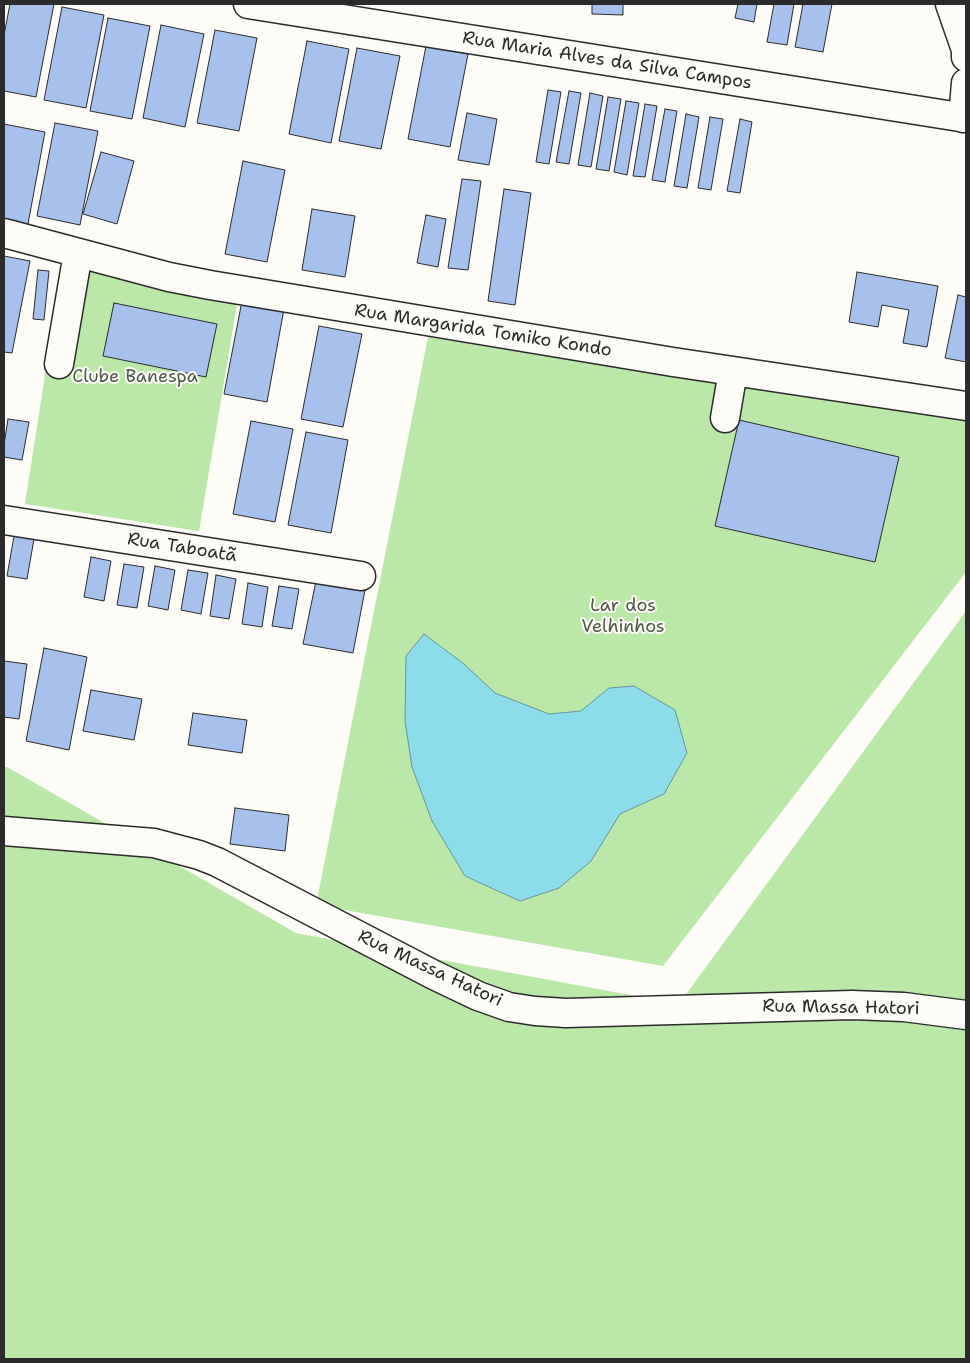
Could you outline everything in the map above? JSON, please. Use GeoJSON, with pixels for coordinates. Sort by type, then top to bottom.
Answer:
{"type":"FeatureCollection","features":[{"type":"Feature","properties":{"kind":"street","name":"Rua Maria Alves da Silva Campos"},"geometry":{"type":"LineString","coordinates":[[248,4],[965,118]]}},
{"type":"Feature","properties":{"kind":"street"},"geometry":{"type":"LineString","coordinates":[[950,4],[966,50],[966,57]]}},
{"type":"Feature","properties":{"kind":"street"},"geometry":{"type":"LineString","coordinates":[[965,118],[966,83]]}},
{"type":"Feature","properties":{"kind":"street","name":"Rua Margarida Tomiko Kondo"},"geometry":{"type":"LineString","coordinates":[[4,233],[169,277],[210,285],[733,372],[966,406]]}},
{"type":"Feature","properties":{"kind":"street"},"geometry":{"type":"LineString","coordinates":[[59,364],[78,253]]}},
{"type":"Feature","properties":{"kind":"street"},"geometry":{"type":"LineString","coordinates":[[724,418],[733,372]]}},
{"type":"Feature","properties":{"kind":"street","name":"Rua Taboatã"},"geometry":{"type":"LineString","coordinates":[[4,520],[360,576]]}},
{"type":"Feature","properties":{"kind":"street","name":"Rua Massa Hatori"},"geometry":{"type":"LineString","coordinates":[[4,831],[154,843],[199,855],[217,862],[434,975],[478,996],[509,1007],[566,1013],[852,1005],[904,1007],[966,1014]]}},
{"type":"Feature","properties":{"kind":"green space","name":"Clube Banespa"},"geometry":{"type":"Polygon","coordinates":[[[63,259],[238,299],[199,531],[25,504],[63,259]]]}},
{"type":"Feature","properties":{"kind":"green space","name":"Lar dos Velhinhos"},"geometry":{"type":"Polygon","coordinates":[[[428,337],[966,420],[966,572],[663,966],[316,905],[428,337]]]}},
{"type":"Feature","properties":{"kind":"green space"},"geometry":{"type":"Polygon","coordinates":[[[966,611],[966,1359],[4,1359],[4,767],[296,933],[679,1004],[966,611]]]}},
{"type":"Feature","properties":{"kind":"water"},"geometry":{"type":"Polygon","coordinates":[[[424,634],[464,664],[495,693],[549,714],[581,711],[609,688],[634,686],[675,710],[687,753],[664,794],[620,814],[591,861],[559,888],[520,901],[465,876],[432,821],[412,767],[405,721],[406,656],[424,634]]]}},
{"type":"Feature","properties":{"kind":"building"},"geometry":{"type":"Polygon","coordinates":[[[10,4],[54,4],[36,97],[4,91],[4,35],[10,4]]]}},
{"type":"Feature","properties":{"kind":"building"},"geometry":{"type":"Polygon","coordinates":[[[592,4],[623,4],[623,15],[592,14],[592,4]]]}},
{"type":"Feature","properties":{"kind":"building"},"geometry":{"type":"Polygon","coordinates":[[[738,4],[757,4],[754,22],[735,18],[738,4]]]}},
{"type":"Feature","properties":{"kind":"building"},"geometry":{"type":"Polygon","coordinates":[[[774,4],[794,4],[787,45],[767,42],[774,4]]]}},
{"type":"Feature","properties":{"kind":"building"},"geometry":{"type":"Polygon","coordinates":[[[803,4],[832,4],[823,52],[795,47],[803,4]]]}},
{"type":"Feature","properties":{"kind":"building"},"geometry":{"type":"Polygon","coordinates":[[[62,7],[104,15],[86,108],[44,100],[62,7]]]}},
{"type":"Feature","properties":{"kind":"building"},"geometry":{"type":"Polygon","coordinates":[[[108,18],[150,26],[132,119],[90,111],[108,18]]]}},
{"type":"Feature","properties":{"kind":"building"},"geometry":{"type":"Polygon","coordinates":[[[161,25],[204,34],[185,127],[143,118],[161,25]]]}},
{"type":"Feature","properties":{"kind":"building"},"geometry":{"type":"Polygon","coordinates":[[[215,30],[257,38],[239,131],[197,123],[215,30]]]}},
{"type":"Feature","properties":{"kind":"building"},"geometry":{"type":"Polygon","coordinates":[[[307,41],[349,49],[331,143],[289,134],[307,41]]]}},
{"type":"Feature","properties":{"kind":"building"},"geometry":{"type":"Polygon","coordinates":[[[426,46],[468,54],[450,147],[408,139],[426,46]]]}},
{"type":"Feature","properties":{"kind":"building"},"geometry":{"type":"Polygon","coordinates":[[[357,48],[400,56],[381,149],[339,141],[357,48]]]}},
{"type":"Feature","properties":{"kind":"building"},"geometry":{"type":"Polygon","coordinates":[[[548,90],[561,92],[549,164],[536,162],[548,90]]]}},
{"type":"Feature","properties":{"kind":"building"},"geometry":{"type":"Polygon","coordinates":[[[569,91],[581,93],[569,164],[556,162],[569,91]]]}},
{"type":"Feature","properties":{"kind":"building"},"geometry":{"type":"Polygon","coordinates":[[[590,93],[603,96],[591,167],[578,165],[590,93]]]}},
{"type":"Feature","properties":{"kind":"building"},"geometry":{"type":"Polygon","coordinates":[[[608,97],[621,99],[609,171],[596,169],[608,97]]]}},
{"type":"Feature","properties":{"kind":"building"},"geometry":{"type":"Polygon","coordinates":[[[626,101],[639,103],[627,175],[614,172],[626,101]]]}},
{"type":"Feature","properties":{"kind":"building"},"geometry":{"type":"Polygon","coordinates":[[[645,104],[657,106],[645,177],[633,176],[645,104]]]}},
{"type":"Feature","properties":{"kind":"building"},"geometry":{"type":"Polygon","coordinates":[[[665,109],[677,111],[665,182],[652,180],[665,109]]]}},
{"type":"Feature","properties":{"kind":"building"},"geometry":{"type":"Polygon","coordinates":[[[467,113],[497,119],[489,165],[458,160],[467,113]]]}},
{"type":"Feature","properties":{"kind":"building"},"geometry":{"type":"Polygon","coordinates":[[[686,114],[699,117],[687,188],[674,186],[686,114]]]}},
{"type":"Feature","properties":{"kind":"building"},"geometry":{"type":"Polygon","coordinates":[[[710,117],[723,119],[711,190],[698,188],[710,117]]]}},
{"type":"Feature","properties":{"kind":"building"},"geometry":{"type":"Polygon","coordinates":[[[740,119],[752,122],[740,193],[727,191],[740,119]]]}},
{"type":"Feature","properties":{"kind":"building"},"geometry":{"type":"Polygon","coordinates":[[[55,123],[98,131],[80,225],[37,216],[55,123]]]}},
{"type":"Feature","properties":{"kind":"building"},"geometry":{"type":"Polygon","coordinates":[[[4,124],[45,132],[28,224],[4,220],[4,124]]]}},
{"type":"Feature","properties":{"kind":"building"},"geometry":{"type":"Polygon","coordinates":[[[101,152],[134,161],[117,224],[83,214],[101,152]]]}},
{"type":"Feature","properties":{"kind":"building"},"geometry":{"type":"Polygon","coordinates":[[[243,161],[285,170],[267,262],[225,254],[243,161]]]}},
{"type":"Feature","properties":{"kind":"building"},"geometry":{"type":"Polygon","coordinates":[[[462,179],[481,181],[468,270],[448,268],[462,179]]]}},
{"type":"Feature","properties":{"kind":"building"},"geometry":{"type":"Polygon","coordinates":[[[504,189],[531,193],[515,305],[488,301],[504,189]]]}},
{"type":"Feature","properties":{"kind":"building"},"geometry":{"type":"Polygon","coordinates":[[[312,209],[355,216],[345,277],[302,270],[312,209]]]}},
{"type":"Feature","properties":{"kind":"building"},"geometry":{"type":"Polygon","coordinates":[[[426,215],[446,219],[438,267],[417,263],[426,215]]]}},
{"type":"Feature","properties":{"kind":"building"},"geometry":{"type":"Polygon","coordinates":[[[4,256],[30,261],[12,353],[4,352],[4,256]]]}},
{"type":"Feature","properties":{"kind":"building"},"geometry":{"type":"Polygon","coordinates":[[[38,270],[49,271],[44,320],[33,319],[38,270]]]}},
{"type":"Feature","properties":{"kind":"building"},"geometry":{"type":"Polygon","coordinates":[[[857,272],[938,286],[927,347],[903,343],[909,310],[882,305],[878,327],[849,322],[857,272]]]}},
{"type":"Feature","properties":{"kind":"building"},"geometry":{"type":"Polygon","coordinates":[[[958,295],[966,297],[966,362],[945,358],[958,295]]]}},
{"type":"Feature","properties":{"kind":"building"},"geometry":{"type":"Polygon","coordinates":[[[242,301],[284,309],[267,402],[224,394],[242,301]]]}},
{"type":"Feature","properties":{"kind":"building"},"geometry":{"type":"Polygon","coordinates":[[[114,303],[217,324],[206,377],[103,356],[114,303]]]}},
{"type":"Feature","properties":{"kind":"building"},"geometry":{"type":"Polygon","coordinates":[[[319,326],[362,334],[343,427],[301,419],[319,326]]]}},
{"type":"Feature","properties":{"kind":"building"},"geometry":{"type":"Polygon","coordinates":[[[8,419],[29,422],[22,460],[4,457],[8,419]]]}},
{"type":"Feature","properties":{"kind":"building"},"geometry":{"type":"Polygon","coordinates":[[[739,420],[899,457],[875,562],[715,526],[739,420]]]}},
{"type":"Feature","properties":{"kind":"building"},"geometry":{"type":"Polygon","coordinates":[[[251,421],[293,429],[275,522],[233,514],[251,421]]]}},
{"type":"Feature","properties":{"kind":"building"},"geometry":{"type":"Polygon","coordinates":[[[306,432],[348,440],[331,533],[288,525],[306,432]]]}},
{"type":"Feature","properties":{"kind":"building"},"geometry":{"type":"Polygon","coordinates":[[[14,536],[34,539],[27,579],[7,576],[14,536]]]}},
{"type":"Feature","properties":{"kind":"building"},"geometry":{"type":"Polygon","coordinates":[[[91,557],[111,561],[104,601],[84,597],[91,557]]]}},
{"type":"Feature","properties":{"kind":"building"},"geometry":{"type":"Polygon","coordinates":[[[124,564],[144,567],[137,608],[117,605],[124,564]]]}},
{"type":"Feature","properties":{"kind":"building"},"geometry":{"type":"Polygon","coordinates":[[[155,566],[175,570],[168,610],[148,606],[155,566]]]}},
{"type":"Feature","properties":{"kind":"building"},"geometry":{"type":"Polygon","coordinates":[[[188,570],[208,573],[201,614],[181,610],[188,570]]]}},
{"type":"Feature","properties":{"kind":"building"},"geometry":{"type":"Polygon","coordinates":[[[216,575],[236,579],[229,619],[210,616],[216,575]]]}},
{"type":"Feature","properties":{"kind":"building"},"geometry":{"type":"Polygon","coordinates":[[[316,581],[365,590],[353,653],[303,644],[316,581]]]}},
{"type":"Feature","properties":{"kind":"building"},"geometry":{"type":"Polygon","coordinates":[[[248,583],[268,587],[262,627],[242,624],[248,583]]]}},
{"type":"Feature","properties":{"kind":"building"},"geometry":{"type":"Polygon","coordinates":[[[279,586],[299,589],[292,629],[272,626],[279,586]]]}},
{"type":"Feature","properties":{"kind":"building"},"geometry":{"type":"Polygon","coordinates":[[[44,648],[87,657],[69,750],[26,741],[44,648]]]}},
{"type":"Feature","properties":{"kind":"building"},"geometry":{"type":"Polygon","coordinates":[[[4,661],[27,664],[19,719],[4,717],[4,661]]]}},
{"type":"Feature","properties":{"kind":"building"},"geometry":{"type":"Polygon","coordinates":[[[91,690],[142,699],[134,740],[83,731],[91,690]]]}},
{"type":"Feature","properties":{"kind":"building"},"geometry":{"type":"Polygon","coordinates":[[[193,713],[247,720],[242,753],[188,745],[193,713]]]}},
{"type":"Feature","properties":{"kind":"building"},"geometry":{"type":"Polygon","coordinates":[[[235,808],[289,815],[285,851],[230,844],[235,808]]]}}]}
